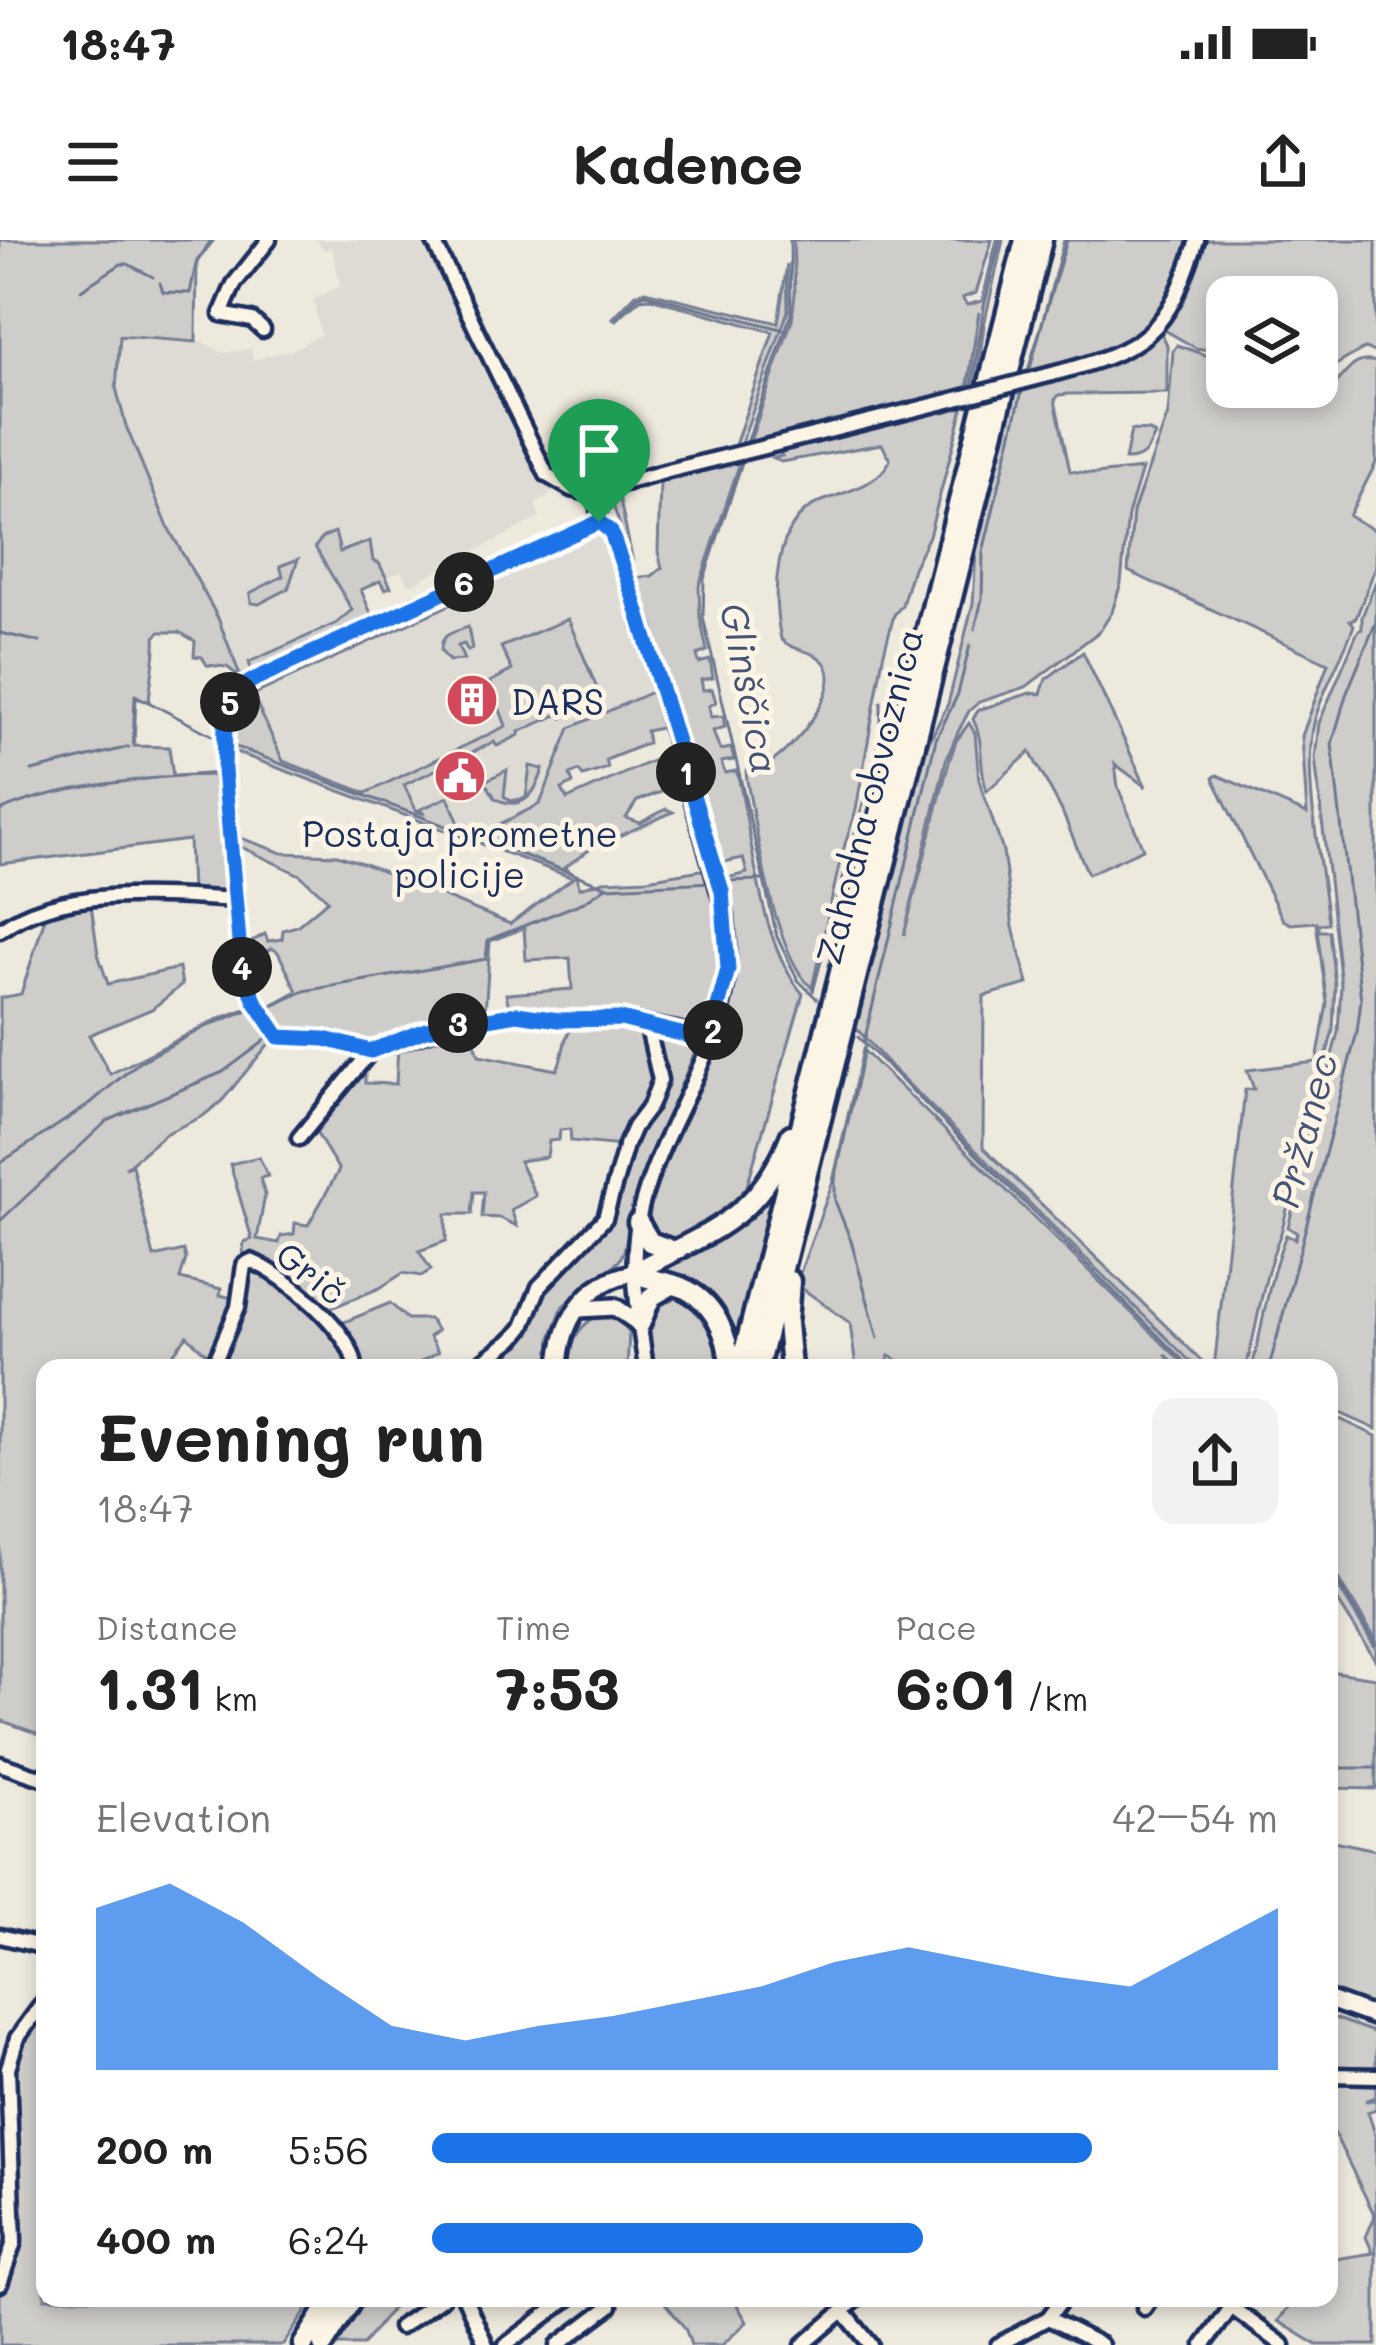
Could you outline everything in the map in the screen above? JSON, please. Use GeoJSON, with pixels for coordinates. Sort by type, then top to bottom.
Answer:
{"type":"FeatureCollection","features":[{"type":"Feature","properties":{"kind":"highway","name":"Zahodna obvoznica"},"geometry":{"type":"LineString","coordinates":[[742,1359],[1024,240]]}},
{"type":"Feature","properties":{"kind":"highway","name":"Zahodna obvoznica"},"geometry":{"type":"LineString","coordinates":[[760,1359],[1042,240]]}},
{"type":"Feature","properties":{"kind":"highway"},"geometry":{"type":"LineString","coordinates":[[633,1273],[723,1226],[753,1201],[784,1152],[798,1109],[812,1087]]}},
{"type":"Feature","properties":{"kind":"highway"},"geometry":{"type":"LineString","coordinates":[[790,1359],[787,1309],[802,1223],[800,1199]]}},
{"type":"Feature","properties":{"kind":"highway"},"geometry":{"type":"LineString","coordinates":[[638,1222],[650,1242],[674,1251]]}},
{"type":"Feature","properties":{"kind":"highway"},"geometry":{"type":"LineString","coordinates":[[633,1273],[693,1294],[713,1312],[727,1340],[729,1359]]}},
{"type":"Feature","properties":{"kind":"highway"},"geometry":{"type":"LineString","coordinates":[[640,1324],[651,1297],[672,1285]]}},
{"type":"Feature","properties":{"kind":"highway"},"geometry":{"type":"LineString","coordinates":[[303,2345],[328,2307]]}},
{"type":"Feature","properties":{"kind":"highway"},"geometry":{"type":"LineString","coordinates":[[322,2345],[347,2307]]}},
{"type":"Feature","properties":{"kind":"main road"},"geometry":{"type":"LineString","coordinates":[[560,1359],[562,1339],[577,1311],[633,1273]]}},
{"type":"Feature","properties":{"kind":"main road"},"geometry":{"type":"LineString","coordinates":[[577,1311],[615,1307],[640,1324]]}},
{"type":"Feature","properties":{"kind":"main road"},"geometry":{"type":"LineString","coordinates":[[1338,2003],[1376,2017]]}},
{"type":"Feature","properties":{"kind":"street"},"geometry":{"type":"LineString","coordinates":[[263,330],[252,320],[220,318],[234,284],[269,240]]}},
{"type":"Feature","properties":{"kind":"street"},"geometry":{"type":"LineString","coordinates":[[433,240],[547,475],[598,495],[617,485],[1052,374],[1126,350],[1160,324],[1182,288],[1197,240]]}},
{"type":"Feature","properties":{"kind":"street"},"geometry":{"type":"LineString","coordinates":[[598,495],[599,522],[611,532],[633,596],[726,916],[728,969],[709,1041],[657,1161],[638,1222],[633,1273],[645,1359]]}},
{"type":"Feature","properties":{"kind":"street"},"geometry":{"type":"LineString","coordinates":[[371,1051],[325,1039],[285,1039],[272,1032],[241,964],[224,770],[225,725],[234,692],[424,599],[599,522]]}},
{"type":"Feature","properties":{"kind":"street"},"geometry":{"type":"LineString","coordinates":[[0,930],[45,907],[167,893],[236,900]]}},
{"type":"Feature","properties":{"kind":"street"},"geometry":{"type":"LineString","coordinates":[[299,1138],[371,1051],[426,1030],[497,1015],[647,1024],[709,1041]]}},
{"type":"Feature","properties":{"kind":"street"},"geometry":{"type":"LineString","coordinates":[[486,1359],[523,1328],[539,1288],[605,1218],[626,1145],[660,1080],[647,1024]]}},
{"type":"Feature","properties":{"kind":"street","name":"Grič"},"geometry":{"type":"LineString","coordinates":[[216,1359],[238,1307],[248,1262],[262,1266],[327,1319],[352,1350],[354,1359]]}},
{"type":"Feature","properties":{"kind":"street"},"geometry":{"type":"LineString","coordinates":[[0,1764],[36,1776]]}},
{"type":"Feature","properties":{"kind":"street"},"geometry":{"type":"LineString","coordinates":[[0,1936],[36,1945]]}},
{"type":"Feature","properties":{"kind":"street"},"geometry":{"type":"LineString","coordinates":[[0,2284],[13,2253],[8,2209],[8,2068],[17,2038],[36,2012]]}},
{"type":"Feature","properties":{"kind":"street"},"geometry":{"type":"LineString","coordinates":[[1338,2075],[1376,2077]]}},
{"type":"Feature","properties":{"kind":"street"},"geometry":{"type":"LineString","coordinates":[[400,2327],[429,2307]]}},
{"type":"Feature","properties":{"kind":"street"},"geometry":{"type":"LineString","coordinates":[[469,2307],[486,2345]]}},
{"type":"Feature","properties":{"kind":"street"},"geometry":{"type":"LineString","coordinates":[[506,2345],[557,2307]]}},
{"type":"Feature","properties":{"kind":"street"},"geometry":{"type":"LineString","coordinates":[[558,2345],[609,2307]]}},
{"type":"Feature","properties":{"kind":"street"},"geometry":{"type":"LineString","coordinates":[[803,2345],[848,2307]]}},
{"type":"Feature","properties":{"kind":"street"},"geometry":{"type":"LineString","coordinates":[[998,2345],[1048,2318],[1056,2307]]}},
{"type":"Feature","properties":{"kind":"street"},"geometry":{"type":"LineString","coordinates":[[1204,2345],[1231,2307]]}},
{"type":"Feature","properties":{"kind":"street"},"geometry":{"type":"LineString","coordinates":[[1241,2307],[1283,2345]]}},
{"type":"Feature","properties":{"kind":"street"},"geometry":{"type":"LineString","coordinates":[[843,2311],[871,2345]]}},
{"type":"Feature","properties":{"kind":"street"},"geometry":{"type":"LineString","coordinates":[[1048,2318],[1101,2345]]}},
{"type":"Feature","properties":{"kind":"shaded area"},"geometry":{"type":"Polygon","coordinates":[[[0,240],[214,240],[197,261],[196,342],[120,336],[116,388],[126,426],[168,527],[218,618],[241,678],[227,667],[207,665],[202,657],[194,656],[195,641],[179,632],[160,632],[155,637],[149,702],[136,698],[134,746],[169,747],[173,776],[222,775],[232,894],[191,892],[189,840],[0,864],[0,240]]]}},
{"type":"Feature","properties":{"kind":"shaded area"},"geometry":{"type":"Polygon","coordinates":[[[315,240],[427,240],[551,495],[535,504],[540,517],[410,585],[401,571],[361,590],[373,618],[241,678],[218,618],[168,527],[126,426],[116,389],[120,335],[203,342],[223,353],[251,349],[253,360],[292,350],[321,335],[313,299],[341,286],[331,247],[325,250],[315,240]]]}},
{"type":"Feature","properties":{"kind":"shaded area"},"geometry":{"type":"Polygon","coordinates":[[[793,240],[992,240],[976,293],[962,298],[967,305],[982,301],[997,240],[1003,240],[976,387],[969,389],[979,312],[967,390],[748,447],[792,320],[793,240]]]}},
{"type":"Feature","properties":{"kind":"shaded area"},"geometry":{"type":"Polygon","coordinates":[[[1064,240],[1376,240],[1376,353],[1365,348],[1338,364],[1338,276],[1206,276],[1206,350],[1154,324],[1126,346],[1029,373],[1064,240]]]}},
{"type":"Feature","properties":{"kind":"shaded area"},"geometry":{"type":"Polygon","coordinates":[[[787,264],[788,311],[739,450],[733,451],[773,332],[650,298],[640,299],[613,318],[645,291],[778,323],[787,264]]]}},
{"type":"Feature","properties":{"kind":"shaded area"},"geometry":{"type":"Polygon","coordinates":[[[1161,332],[1167,345],[1167,393],[1069,394],[1055,400],[1070,471],[1095,474],[1142,469],[1128,515],[1121,583],[1112,612],[1100,631],[1026,687],[979,702],[969,711],[946,760],[904,935],[949,762],[969,723],[975,733],[979,780],[1003,851],[1013,927],[1028,984],[984,996],[983,1147],[1200,1359],[1188,1359],[856,1028],[927,746],[948,704],[973,603],[976,551],[1016,391],[1101,367],[1161,332]]]}},
{"type":"Feature","properties":{"kind":"shaded area"},"geometry":{"type":"Polygon","coordinates":[[[1177,345],[1206,355],[1206,408],[1338,408],[1338,381],[1359,362],[1376,362],[1376,463],[1349,516],[1376,531],[1376,566],[1356,618],[1350,620],[1354,625],[1319,707],[1311,741],[1311,792],[1328,923],[1318,924],[1319,931],[1329,931],[1335,985],[1333,1030],[1248,1359],[1215,1359],[1245,1090],[1254,1089],[1247,1070],[1317,1062],[1327,1003],[1316,922],[1283,920],[1213,778],[1217,775],[1307,814],[1302,736],[1328,663],[1128,571],[1133,512],[1168,414],[1177,345]]]}},
{"type":"Feature","properties":{"kind":"shaded area"},"geometry":{"type":"Polygon","coordinates":[[[964,404],[929,536],[894,615],[883,656],[856,810],[812,988],[799,972],[777,922],[746,771],[773,761],[793,743],[815,715],[828,684],[822,660],[781,639],[777,582],[784,543],[804,512],[869,482],[890,460],[882,444],[781,462],[773,458],[782,456],[778,448],[964,404]]]}},
{"type":"Feature","properties":{"kind":"shaded area"},"geometry":{"type":"Polygon","coordinates":[[[1131,430],[1155,435],[1144,454],[1125,460],[1131,430]]]}},
{"type":"Feature","properties":{"kind":"shaded area"},"geometry":{"type":"Polygon","coordinates":[[[742,456],[699,586],[707,651],[697,655],[699,663],[710,660],[713,678],[701,680],[703,690],[712,689],[716,702],[709,706],[711,717],[723,716],[725,727],[713,731],[720,750],[731,748],[734,760],[721,762],[725,773],[736,771],[738,776],[767,921],[788,973],[803,994],[744,1196],[725,1216],[664,1242],[648,1228],[651,1203],[714,1045],[732,965],[723,879],[747,873],[743,858],[719,863],[700,787],[653,649],[654,627],[632,578],[652,576],[662,568],[658,552],[660,482],[619,496],[633,562],[610,497],[629,485],[742,456]]]}},
{"type":"Feature","properties":{"kind":"shaded area"},"geometry":{"type":"Polygon","coordinates":[[[335,532],[340,552],[370,541],[373,561],[379,563],[391,587],[385,589],[380,581],[361,590],[373,618],[252,673],[249,662],[337,623],[352,610],[315,547],[335,532]]]}},
{"type":"Feature","properties":{"kind":"shaded area"},"geometry":{"type":"Polygon","coordinates":[[[590,534],[604,540],[656,690],[568,730],[548,790],[535,809],[477,835],[283,761],[253,695],[476,594],[474,587],[590,534]]]}},
{"type":"Feature","properties":{"kind":"shaded area"},"geometry":{"type":"Polygon","coordinates":[[[298,559],[288,589],[259,604],[251,603],[250,593],[283,576],[280,566],[298,559]]]}},
{"type":"Feature","properties":{"kind":"shaded area"},"geometry":{"type":"Polygon","coordinates":[[[1376,581],[1376,1429],[1338,1412],[1338,1359],[1254,1359],[1280,1250],[1286,1235],[1295,1239],[1297,1233],[1288,1227],[1338,1032],[1341,985],[1315,758],[1319,723],[1362,629],[1376,581]]]}},
{"type":"Feature","properties":{"kind":"shaded area"},"geometry":{"type":"Polygon","coordinates":[[[449,598],[456,602],[253,695],[283,761],[366,793],[506,726],[490,682],[512,670],[501,647],[568,619],[601,698],[404,785],[417,812],[425,814],[419,810],[448,797],[461,828],[478,835],[540,804],[570,728],[654,691],[669,744],[661,728],[646,731],[648,743],[606,760],[608,768],[570,775],[573,783],[562,789],[567,799],[672,752],[683,784],[637,801],[626,818],[640,823],[666,809],[673,812],[592,848],[564,868],[577,876],[579,888],[707,869],[717,909],[722,971],[704,1029],[629,1016],[510,1011],[506,994],[572,989],[570,958],[526,960],[524,928],[490,941],[485,1014],[379,1046],[286,1037],[264,1009],[297,991],[278,952],[272,948],[245,970],[242,947],[265,934],[268,941],[282,939],[283,930],[297,926],[328,900],[300,875],[235,844],[233,835],[282,853],[337,855],[510,924],[573,878],[227,749],[231,707],[246,688],[449,598]]]}},
{"type":"Feature","properties":{"kind":"shaded area"},"geometry":{"type":"Polygon","coordinates":[[[468,627],[472,649],[458,646],[464,660],[449,661],[441,651],[443,640],[468,627]]]}},
{"type":"Feature","properties":{"kind":"shaded area"},"geometry":{"type":"Polygon","coordinates":[[[1083,652],[1146,787],[1115,764],[1118,787],[1143,849],[1088,874],[1030,752],[987,791],[973,719],[978,710],[1030,693],[1041,694],[1046,679],[1083,652]]]}},
{"type":"Feature","properties":{"kind":"shaded area"},"geometry":{"type":"Polygon","coordinates":[[[530,766],[543,769],[526,798],[530,766]]]}},
{"type":"Feature","properties":{"kind":"shaded area"},"geometry":{"type":"Polygon","coordinates":[[[507,770],[504,796],[511,801],[526,798],[513,803],[495,798],[485,781],[507,770]]]}},
{"type":"Feature","properties":{"kind":"shaded area"},"geometry":{"type":"Polygon","coordinates":[[[91,905],[108,984],[179,968],[182,985],[152,1009],[89,1035],[110,1074],[250,1007],[255,1008],[271,1041],[222,1101],[165,1134],[125,1168],[132,1165],[154,1257],[184,1250],[180,1279],[221,1289],[220,1295],[237,1299],[212,1359],[187,1336],[169,1359],[36,1359],[36,1733],[0,1720],[0,998],[21,994],[47,911],[91,905]]]}},
{"type":"Feature","properties":{"kind":"shaded area"},"geometry":{"type":"Polygon","coordinates":[[[596,1021],[644,1028],[658,1082],[621,1146],[571,1141],[570,1129],[560,1130],[559,1140],[549,1141],[547,1157],[519,1161],[536,1196],[511,1210],[517,1226],[482,1217],[484,1192],[474,1192],[472,1214],[446,1214],[446,1241],[419,1251],[431,1270],[421,1276],[403,1273],[324,1311],[242,1261],[244,1242],[252,1239],[230,1164],[259,1157],[268,1176],[260,1178],[265,1195],[257,1239],[279,1243],[281,1236],[294,1234],[295,1223],[308,1225],[339,1170],[314,1129],[358,1073],[365,1074],[365,1083],[396,1084],[398,1046],[439,1030],[473,1036],[479,1055],[557,1070],[570,1031],[596,1021]]]}},
{"type":"Feature","properties":{"kind":"shaded area"},"geometry":{"type":"Polygon","coordinates":[[[655,1028],[698,1044],[637,1192],[624,1251],[619,1261],[563,1306],[551,1337],[550,1359],[498,1359],[514,1345],[550,1281],[592,1239],[635,1134],[661,1091],[652,1040],[655,1028]]]}},
{"type":"Feature","properties":{"kind":"shaded area"},"geometry":{"type":"Polygon","coordinates":[[[863,1050],[1179,1359],[1165,1354],[1169,1359],[855,1359],[850,1323],[796,1284],[833,1181],[863,1050]]]}},
{"type":"Feature","properties":{"kind":"shaded area"},"geometry":{"type":"Polygon","coordinates":[[[775,1177],[736,1349],[721,1319],[646,1270],[775,1177]]]}},
{"type":"Feature","properties":{"kind":"shaded area"},"geometry":{"type":"Polygon","coordinates":[[[253,1264],[332,1327],[348,1359],[218,1359],[246,1270],[253,1264]]]}},
{"type":"Feature","properties":{"kind":"shaded area"},"geometry":{"type":"Polygon","coordinates":[[[675,1290],[707,1312],[723,1359],[651,1359],[649,1310],[675,1290]]]}},
{"type":"Feature","properties":{"kind":"shaded area"},"geometry":{"type":"Polygon","coordinates":[[[390,1303],[407,1319],[429,1319],[437,1331],[429,1337],[438,1352],[426,1359],[354,1359],[337,1325],[390,1303]]]}},
{"type":"Feature","properties":{"kind":"shaded area"},"geometry":{"type":"Polygon","coordinates":[[[606,1312],[622,1319],[629,1333],[628,1359],[570,1359],[578,1333],[606,1312]]]}},
{"type":"Feature","properties":{"kind":"shaded area"},"geometry":{"type":"Polygon","coordinates":[[[1338,1418],[1376,1436],[1376,1640],[1338,1577],[1338,1418]]]}},
{"type":"Feature","properties":{"kind":"shaded area"},"geometry":{"type":"Polygon","coordinates":[[[1338,1586],[1376,1649],[1376,1661],[1338,1601],[1338,1586]]]}},
{"type":"Feature","properties":{"kind":"shaded area"},"geometry":{"type":"Polygon","coordinates":[[[1338,1672],[1376,1678],[1376,1789],[1338,1788],[1338,1672]]]}},
{"type":"Feature","properties":{"kind":"shaded area"},"geometry":{"type":"Polygon","coordinates":[[[1338,1842],[1376,1850],[1376,2009],[1338,1995],[1338,1842]]]}},
{"type":"Feature","properties":{"kind":"shaded area"},"geometry":{"type":"Polygon","coordinates":[[[1338,2019],[1376,2033],[1376,2067],[1338,2066],[1338,2019]]]}},
{"type":"Feature","properties":{"kind":"shaded area"},"geometry":{"type":"Polygon","coordinates":[[[36,2026],[36,2307],[309,2307],[283,2345],[0,2345],[0,2295],[15,2262],[22,2223],[14,2060],[36,2026]]]}},
{"type":"Feature","properties":{"kind":"shaded area"},"geometry":{"type":"Polygon","coordinates":[[[1338,2084],[1376,2085],[1376,2097],[1365,2101],[1376,2100],[1376,2109],[1368,2112],[1376,2137],[1376,2345],[1317,2345],[1278,2321],[1289,2307],[1338,2307],[1338,2259],[1373,2253],[1366,2237],[1375,2216],[1338,2141],[1338,2084]]]}},
{"type":"Feature","properties":{"kind":"shaded area"},"geometry":{"type":"Polygon","coordinates":[[[359,2307],[393,2307],[363,2345],[335,2345],[359,2307]]]}},
{"type":"Feature","properties":{"kind":"shaded area"},"geometry":{"type":"Polygon","coordinates":[[[668,2307],[738,2307],[747,2322],[722,2345],[691,2345],[685,2328],[668,2307]]]}},
{"type":"Feature","properties":{"kind":"waterway"},"geometry":{"type":"LineString","coordinates":[[160,283],[163,292],[190,293],[196,264],[211,240]]}},
{"type":"Feature","properties":{"kind":"waterway","name":"Glinščica"},"geometry":{"type":"LineString","coordinates":[[746,446],[791,314],[790,240]]}},
{"type":"Feature","properties":{"kind":"waterway"},"geometry":{"type":"LineString","coordinates":[[972,389],[1000,240]]}},
{"type":"Feature","properties":{"kind":"waterway"},"geometry":{"type":"LineString","coordinates":[[1027,374],[1067,240]]}},
{"type":"Feature","properties":{"kind":"waterway"},"geometry":{"type":"LineString","coordinates":[[81,290],[121,264],[153,277]]}},
{"type":"Feature","properties":{"kind":"waterway"},"geometry":{"type":"LineString","coordinates":[[616,319],[645,294],[785,330]]}},
{"type":"Feature","properties":{"kind":"waterway"},"geometry":{"type":"LineString","coordinates":[[975,629],[982,599],[983,552],[1022,391]]}},
{"type":"Feature","properties":{"kind":"waterway","name":"Glinščica"},"geometry":{"type":"LineString","coordinates":[[744,456],[704,579],[703,617],[777,937],[798,980],[817,999]]}},
{"type":"Feature","properties":{"kind":"waterway","name":"Pržanec"},"geometry":{"type":"LineString","coordinates":[[1271,1359],[1357,1032],[1361,1000],[1332,744],[1376,622]]}},
{"type":"Feature","properties":{"kind":"waterway"},"geometry":{"type":"LineString","coordinates":[[0,633],[40,642]]}},
{"type":"Feature","properties":{"kind":"waterway"},"geometry":{"type":"LineString","coordinates":[[864,1042],[936,739],[958,694],[970,645]]}},
{"type":"Feature","properties":{"kind":"waterway"},"geometry":{"type":"LineString","coordinates":[[133,743],[135,695],[219,739]]}},
{"type":"Feature","properties":{"kind":"waterway"},"geometry":{"type":"LineString","coordinates":[[813,991],[871,774],[881,729],[881,702]]}},
{"type":"Feature","properties":{"kind":"waterway"},"geometry":{"type":"LineString","coordinates":[[231,745],[605,886]]}},
{"type":"Feature","properties":{"kind":"waterway"},"geometry":{"type":"LineString","coordinates":[[32,771],[129,747]]}},
{"type":"Feature","properties":{"kind":"waterway"},"geometry":{"type":"LineString","coordinates":[[0,811],[77,789],[220,773]]}},
{"type":"Feature","properties":{"kind":"waterway"},"geometry":{"type":"LineString","coordinates":[[723,881],[762,880]]}},
{"type":"Feature","properties":{"kind":"waterway"},"geometry":{"type":"LineString","coordinates":[[267,1009],[304,991],[486,959],[488,940],[584,902],[606,887],[714,882]]}},
{"type":"Feature","properties":{"kind":"waterway"},"geometry":{"type":"LineString","coordinates":[[0,1163],[87,1106],[138,1063],[205,1027],[250,1009],[256,1015]]}},
{"type":"Feature","properties":{"kind":"waterway"},"geometry":{"type":"LineString","coordinates":[[0,1221],[107,1121],[223,1072],[262,1043],[268,1037],[258,1014]]}},
{"type":"Feature","properties":{"kind":"waterway","name":"Glinščica"},"geometry":{"type":"LineString","coordinates":[[858,1037],[1182,1359]]}},
{"type":"Feature","properties":{"kind":"waterway"},"geometry":{"type":"LineString","coordinates":[[865,1045],[835,1180],[835,1201],[878,1338]]}},
{"type":"Feature","properties":{"kind":"waterway","name":"Glinščica"},"geometry":{"type":"LineString","coordinates":[[1338,1582],[1376,1645]]}},
{"type":"Feature","properties":{"kind":"waterway","name":"Glinščica"},"geometry":{"type":"LineString","coordinates":[[1338,1768],[1376,1768]]}},
{"type":"Feature","properties":{"kind":"place","name":"DARS"},"geometry":{"type":"Point","coordinates":[472,700]}},
{"type":"Feature","properties":{"kind":"place","name":"Postaja prometne policije"},"geometry":{"type":"Point","coordinates":[460,776]}},
{"type":"Feature","properties":{"kind":"route"},"geometry":{"type":"LineString","coordinates":[[599,522],[611,532],[633,596],[722,891],[728,969],[709,1041],[621,1019],[559,1020],[517,1014],[426,1030],[371,1051],[325,1039],[279,1037],[255,1001],[241,964],[224,770],[227,708],[234,692],[424,599],[599,522]]}}]}
